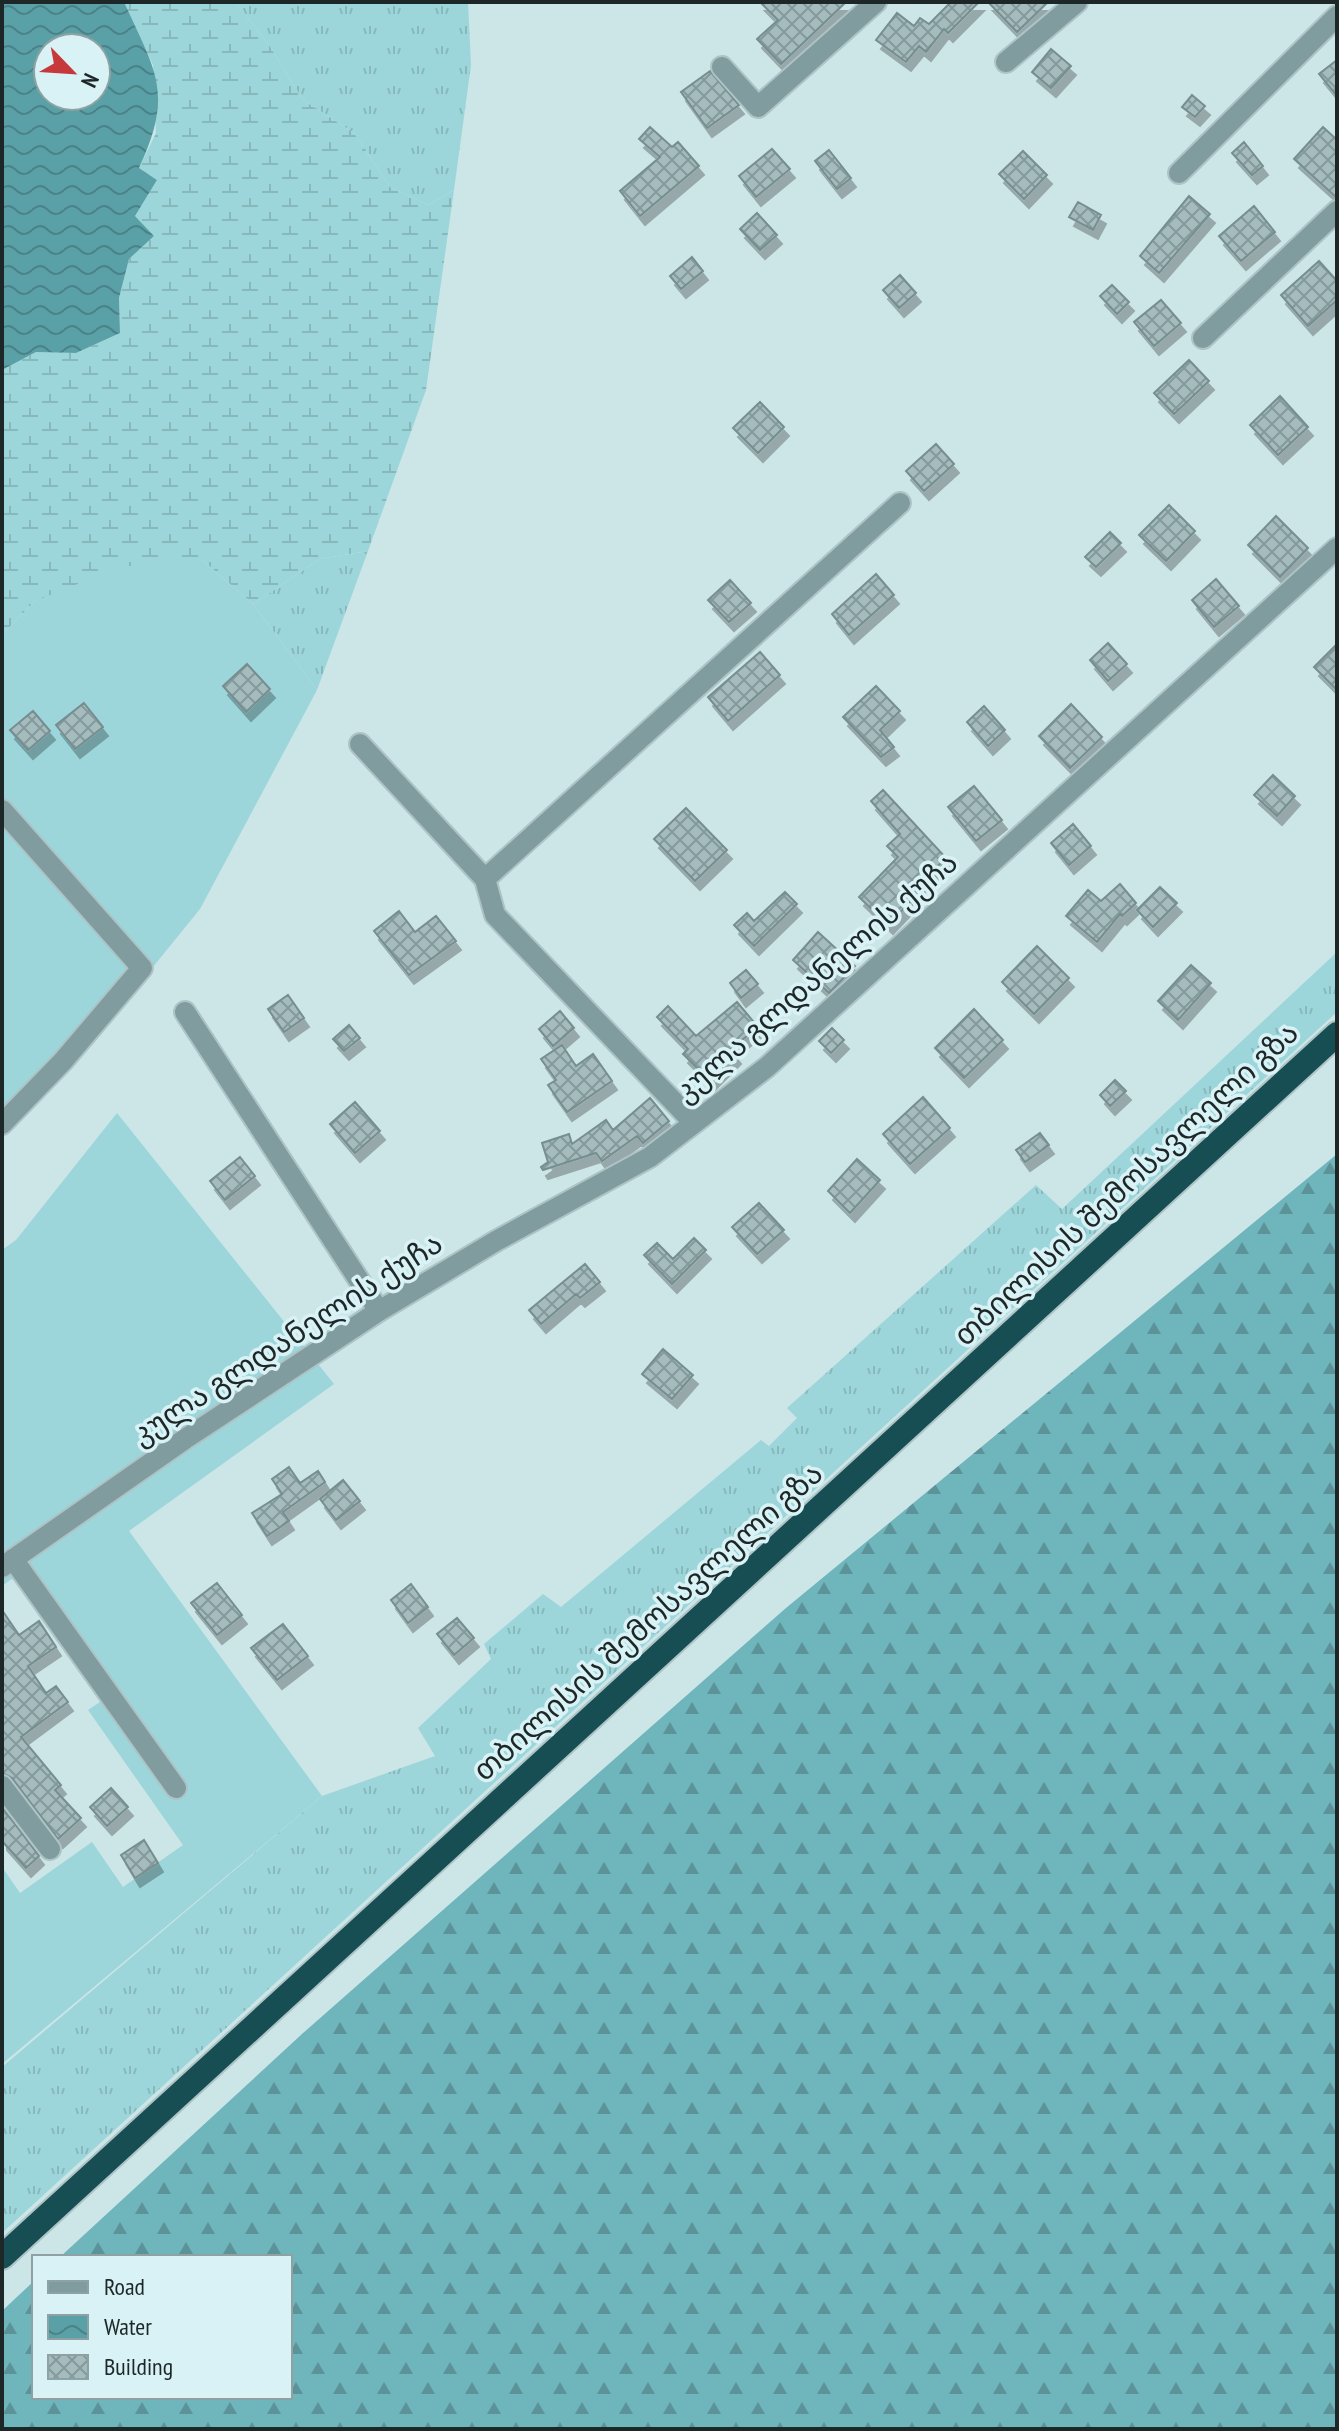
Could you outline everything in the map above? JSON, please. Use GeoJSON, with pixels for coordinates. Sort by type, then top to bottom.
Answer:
{"type":"FeatureCollection","features":[{"type":"Feature","properties":{"kind":"highway","name":"თბილისის შემოსავლელი გზა"},"geometry":{"type":"LineString","coordinates":[[2,2257],[1337,1034]]}},
{"type":"Feature","properties":{"kind":"street"},"geometry":{"type":"LineString","coordinates":[[722,67],[758,107],[876,2]]}},
{"type":"Feature","properties":{"kind":"street"},"geometry":{"type":"LineString","coordinates":[[1006,62],[1077,2]]}},
{"type":"Feature","properties":{"kind":"street"},"geometry":{"type":"LineString","coordinates":[[1179,173],[1337,16]]}},
{"type":"Feature","properties":{"kind":"street"},"geometry":{"type":"LineString","coordinates":[[1203,338],[1337,211]]}},
{"type":"Feature","properties":{"kind":"street"},"geometry":{"type":"LineString","coordinates":[[485,879],[900,503]]}},
{"type":"Feature","properties":{"kind":"street","name":"კულა გლდანელის ქუჩა"},"geometry":{"type":"LineString","coordinates":[[8,1563],[185,1439],[379,1311],[496,1241],[650,1157],[767,1067],[1337,548]]}},
{"type":"Feature","properties":{"kind":"street"},"geometry":{"type":"LineString","coordinates":[[360,744],[485,879],[495,915],[694,1123]]}},
{"type":"Feature","properties":{"kind":"street"},"geometry":{"type":"LineString","coordinates":[[2,810],[142,968],[63,1061],[2,1124]]}},
{"type":"Feature","properties":{"kind":"street"},"geometry":{"type":"LineString","coordinates":[[185,1012],[379,1311]]}},
{"type":"Feature","properties":{"kind":"street"},"geometry":{"type":"LineString","coordinates":[[8,1563],[176,1788]]}},
{"type":"Feature","properties":{"kind":"street"},"geometry":{"type":"LineString","coordinates":[[2,1786],[50,1849]]}},
{"type":"Feature","properties":{"kind":"green space"},"geometry":{"type":"Polygon","coordinates":[[[124,2],[236,2],[271,48],[303,100],[354,133],[390,187],[428,205],[454,190],[426,390],[368,551],[320,559],[253,604],[201,559],[35,601],[2,635],[2,370],[36,352],[76,353],[120,333],[119,298],[129,259],[154,236],[135,216],[157,180],[139,168],[156,133],[153,65],[124,2]]]}},
{"type":"Feature","properties":{"kind":"green space"},"geometry":{"type":"Polygon","coordinates":[[[236,2],[468,2],[471,65],[454,190],[428,205],[390,187],[354,133],[303,100],[271,48],[236,2]]]}},
{"type":"Feature","properties":{"kind":"green space"},"geometry":{"type":"Polygon","coordinates":[[[368,551],[317,690],[253,604],[320,559],[368,551]]]}},
{"type":"Feature","properties":{"kind":"green space"},"geometry":{"type":"Polygon","coordinates":[[[201,559],[253,604],[317,690],[200,909],[75,1063],[2,1138],[2,635],[35,601],[120,567],[201,559]]]}},
{"type":"Feature","properties":{"kind":"green space"},"geometry":{"type":"Polygon","coordinates":[[[1337,952],[1337,1012],[2,2233],[2,2067],[322,1796],[435,1756],[418,1728],[491,1659],[484,1644],[543,1594],[561,1607],[761,1440],[769,1446],[797,1418],[787,1408],[1036,1185],[1062,1209],[1337,952]]]}},
{"type":"Feature","properties":{"kind":"green space"},"geometry":{"type":"Polygon","coordinates":[[[117,1113],[334,1384],[129,1531],[322,1796],[2,2064],[2,1867],[20,1893],[92,1842],[123,1887],[183,1845],[88,1710],[103,1700],[16,1576],[2,1586],[2,1250],[16,1240],[117,1113]]]}},
{"type":"Feature","properties":{"kind":"green space"},"geometry":{"type":"Polygon","coordinates":[[[1337,1154],[1337,2429],[2,2429],[2,2311],[32,2283],[32,2399],[292,2399],[292,2255],[62,2255],[302,2034],[786,1608],[1337,1154]]]}},
{"type":"Feature","properties":{"kind":"water"},"geometry":{"type":"Polygon","coordinates":[[[2,2],[124,2],[145,47],[157,83],[156,120],[139,168],[157,180],[135,216],[154,236],[129,259],[119,298],[120,333],[76,353],[36,352],[2,370],[2,2]]]}},
{"type":"Feature","properties":{"kind":"building"},"geometry":{"type":"Polygon","coordinates":[[[760,2],[846,2],[781,64],[757,39],[778,20],[760,2]]]}},
{"type":"Feature","properties":{"kind":"building"},"geometry":{"type":"Polygon","coordinates":[[[951,2],[979,2],[948,33],[944,29],[926,52],[919,46],[906,62],[876,40],[897,13],[914,26],[920,18],[929,24],[951,2]]]}},
{"type":"Feature","properties":{"kind":"building"},"geometry":{"type":"Polygon","coordinates":[[[988,2],[1048,2],[1017,32],[988,2]]]}},
{"type":"Feature","properties":{"kind":"building"},"geometry":{"type":"Polygon","coordinates":[[[1051,49],[1071,66],[1051,88],[1032,72],[1051,49]]]}},
{"type":"Feature","properties":{"kind":"building"},"geometry":{"type":"Polygon","coordinates":[[[1337,60],[1337,96],[1319,74],[1337,60]]]}},
{"type":"Feature","properties":{"kind":"building"},"geometry":{"type":"Polygon","coordinates":[[[710,71],[739,105],[707,128],[681,92],[710,71]]]}},
{"type":"Feature","properties":{"kind":"building"},"geometry":{"type":"Polygon","coordinates":[[[1192,95],[1205,106],[1195,117],[1182,107],[1192,95]]]}},
{"type":"Feature","properties":{"kind":"building"},"geometry":{"type":"Polygon","coordinates":[[[650,127],[672,147],[678,142],[699,166],[640,216],[620,191],[660,157],[639,139],[650,127]]]}},
{"type":"Feature","properties":{"kind":"building"},"geometry":{"type":"Polygon","coordinates":[[[1323,127],[1337,140],[1337,198],[1294,159],[1323,127]]]}},
{"type":"Feature","properties":{"kind":"building"},"geometry":{"type":"Polygon","coordinates":[[[1244,142],[1263,166],[1252,175],[1232,153],[1244,142]]]}},
{"type":"Feature","properties":{"kind":"building"},"geometry":{"type":"Polygon","coordinates":[[[772,149],[790,169],[756,197],[739,176],[772,149]]]}},
{"type":"Feature","properties":{"kind":"building"},"geometry":{"type":"Polygon","coordinates":[[[829,150],[851,178],[837,189],[815,161],[829,150]]]}},
{"type":"Feature","properties":{"kind":"building"},"geometry":{"type":"Polygon","coordinates":[[[1023,151],[1047,175],[1024,199],[999,174],[1023,151]]]}},
{"type":"Feature","properties":{"kind":"building"},"geometry":{"type":"Polygon","coordinates":[[[1189,196],[1210,214],[1159,273],[1140,256],[1189,196]]]}},
{"type":"Feature","properties":{"kind":"building"},"geometry":{"type":"Polygon","coordinates":[[[1078,202],[1101,215],[1093,230],[1069,217],[1078,202]]]}},
{"type":"Feature","properties":{"kind":"building"},"geometry":{"type":"Polygon","coordinates":[[[1254,206],[1275,232],[1241,261],[1219,236],[1254,206]]]}},
{"type":"Feature","properties":{"kind":"building"},"geometry":{"type":"Polygon","coordinates":[[[757,213],[777,235],[760,250],[740,229],[757,213]]]}},
{"type":"Feature","properties":{"kind":"building"},"geometry":{"type":"Polygon","coordinates":[[[692,257],[703,271],[681,289],[670,276],[692,257]]]}},
{"type":"Feature","properties":{"kind":"building"},"geometry":{"type":"Polygon","coordinates":[[[1319,261],[1337,281],[1337,300],[1308,326],[1281,295],[1319,261]]]}},
{"type":"Feature","properties":{"kind":"building"},"geometry":{"type":"Polygon","coordinates":[[[900,275],[916,293],[899,308],[883,290],[900,275]]]}},
{"type":"Feature","properties":{"kind":"building"},"geometry":{"type":"Polygon","coordinates":[[[1112,285],[1129,302],[1117,314],[1100,296],[1112,285]]]}},
{"type":"Feature","properties":{"kind":"building"},"geometry":{"type":"Polygon","coordinates":[[[1161,300],[1181,323],[1154,346],[1134,322],[1161,300]]]}},
{"type":"Feature","properties":{"kind":"building"},"geometry":{"type":"Polygon","coordinates":[[[1189,360],[1209,381],[1174,414],[1154,393],[1189,360]]]}},
{"type":"Feature","properties":{"kind":"building"},"geometry":{"type":"Polygon","coordinates":[[[1280,396],[1308,427],[1278,455],[1250,425],[1280,396]]]}},
{"type":"Feature","properties":{"kind":"building"},"geometry":{"type":"Polygon","coordinates":[[[760,402],[784,427],[758,453],[733,428],[760,402]]]}},
{"type":"Feature","properties":{"kind":"building"},"geometry":{"type":"Polygon","coordinates":[[[936,444],[954,464],[924,491],[906,471],[936,444]]]}},
{"type":"Feature","properties":{"kind":"building"},"geometry":{"type":"Polygon","coordinates":[[[1169,505],[1195,531],[1166,561],[1139,535],[1169,505]]]}},
{"type":"Feature","properties":{"kind":"building"},"geometry":{"type":"Polygon","coordinates":[[[1276,516],[1308,548],[1280,577],[1248,545],[1276,516]]]}},
{"type":"Feature","properties":{"kind":"building"},"geometry":{"type":"Polygon","coordinates":[[[1110,532],[1121,543],[1096,567],[1085,557],[1110,532]]]}},
{"type":"Feature","properties":{"kind":"building"},"geometry":{"type":"Polygon","coordinates":[[[876,574],[894,595],[849,635],[832,614],[876,574]]]}},
{"type":"Feature","properties":{"kind":"building"},"geometry":{"type":"Polygon","coordinates":[[[1216,579],[1239,606],[1214,627],[1192,600],[1216,579]]]}},
{"type":"Feature","properties":{"kind":"building"},"geometry":{"type":"Polygon","coordinates":[[[730,580],[751,603],[729,622],[708,600],[730,580]]]}},
{"type":"Feature","properties":{"kind":"building"},"geometry":{"type":"Polygon","coordinates":[[[1108,643],[1127,664],[1108,681],[1090,660],[1108,643]]]}},
{"type":"Feature","properties":{"kind":"building"},"geometry":{"type":"Polygon","coordinates":[[[1337,644],[1337,690],[1314,667],[1337,644]]]}},
{"type":"Feature","properties":{"kind":"building"},"geometry":{"type":"Polygon","coordinates":[[[760,652],[780,675],[728,721],[708,697],[760,652]]]}},
{"type":"Feature","properties":{"kind":"building"},"geometry":{"type":"Polygon","coordinates":[[[247,664],[270,689],[246,712],[223,686],[247,664]]]}},
{"type":"Feature","properties":{"kind":"building"},"geometry":{"type":"Polygon","coordinates":[[[876,686],[900,711],[880,730],[894,747],[881,757],[843,717],[876,686]]]}},
{"type":"Feature","properties":{"kind":"building"},"geometry":{"type":"Polygon","coordinates":[[[84,703],[103,727],[75,749],[56,725],[84,703]]]}},
{"type":"Feature","properties":{"kind":"building"},"geometry":{"type":"Polygon","coordinates":[[[1071,704],[1102,737],[1070,768],[1039,736],[1071,704]]]}},
{"type":"Feature","properties":{"kind":"building"},"geometry":{"type":"Polygon","coordinates":[[[984,706],[1005,730],[988,746],[967,722],[984,706]]]}},
{"type":"Feature","properties":{"kind":"building"},"geometry":{"type":"Polygon","coordinates":[[[33,711],[50,731],[28,750],[10,730],[33,711]]]}},
{"type":"Feature","properties":{"kind":"building"},"geometry":{"type":"Polygon","coordinates":[[[1273,775],[1295,796],[1277,816],[1254,795],[1273,775]]]}},
{"type":"Feature","properties":{"kind":"building"},"geometry":{"type":"Polygon","coordinates":[[[974,786],[1002,820],[976,841],[948,807],[974,786]]]}},
{"type":"Feature","properties":{"kind":"building"},"geometry":{"type":"Polygon","coordinates":[[[883,790],[946,858],[905,898],[910,902],[888,925],[859,897],[898,857],[887,846],[900,834],[871,801],[883,790]]]}},
{"type":"Feature","properties":{"kind":"building"},"geometry":{"type":"Polygon","coordinates":[[[686,808],[727,850],[695,881],[654,839],[686,808]]]}},
{"type":"Feature","properties":{"kind":"building"},"geometry":{"type":"Polygon","coordinates":[[[1073,824],[1091,846],[1069,865],[1051,843],[1073,824]]]}},
{"type":"Feature","properties":{"kind":"building"},"geometry":{"type":"Polygon","coordinates":[[[1120,884],[1136,903],[1122,916],[1120,914],[1097,942],[1066,916],[1088,890],[1101,901],[1120,884]]]}},
{"type":"Feature","properties":{"kind":"building"},"geometry":{"type":"Polygon","coordinates":[[[1160,887],[1177,903],[1153,927],[1137,910],[1160,887]]]}},
{"type":"Feature","properties":{"kind":"building"},"geometry":{"type":"Polygon","coordinates":[[[785,892],[797,904],[754,946],[734,925],[747,913],[754,921],[785,892]]]}},
{"type":"Feature","properties":{"kind":"building"},"geometry":{"type":"Polygon","coordinates":[[[399,911],[415,932],[436,916],[456,941],[409,975],[374,931],[399,911]]]}},
{"type":"Feature","properties":{"kind":"building"},"geometry":{"type":"Polygon","coordinates":[[[818,932],[855,966],[829,993],[793,960],[818,932]]]}},
{"type":"Feature","properties":{"kind":"building"},"geometry":{"type":"Polygon","coordinates":[[[1037,946],[1069,978],[1034,1014],[1002,982],[1037,946]]]}},
{"type":"Feature","properties":{"kind":"building"},"geometry":{"type":"Polygon","coordinates":[[[1191,965],[1211,983],[1178,1020],[1158,1001],[1191,965]]]}},
{"type":"Feature","properties":{"kind":"building"},"geometry":{"type":"Polygon","coordinates":[[[746,970],[758,984],[741,998],[730,983],[746,970]]]}},
{"type":"Feature","properties":{"kind":"building"},"geometry":{"type":"Polygon","coordinates":[[[288,995],[304,1018],[284,1032],[268,1009],[288,995]]]}},
{"type":"Feature","properties":{"kind":"building"},"geometry":{"type":"Polygon","coordinates":[[[737,1002],[758,1027],[731,1049],[736,1055],[710,1081],[683,1054],[688,1049],[657,1017],[668,1006],[696,1036],[737,1002]]]}},
{"type":"Feature","properties":{"kind":"building"},"geometry":{"type":"Polygon","coordinates":[[[974,1009],[1003,1040],[964,1078],[935,1048],[974,1009]]]}},
{"type":"Feature","properties":{"kind":"building"},"geometry":{"type":"Polygon","coordinates":[[[560,1011],[574,1028],[553,1046],[539,1029],[560,1011]]]}},
{"type":"Feature","properties":{"kind":"building"},"geometry":{"type":"Polygon","coordinates":[[[349,1025],[360,1038],[344,1051],[333,1039],[349,1025]]]}},
{"type":"Feature","properties":{"kind":"building"},"geometry":{"type":"Polygon","coordinates":[[[832,1028],[844,1040],[831,1053],[819,1041],[832,1028]]]}},
{"type":"Feature","properties":{"kind":"building"},"geometry":{"type":"Polygon","coordinates":[[[562,1045],[576,1066],[593,1054],[612,1081],[567,1112],[548,1085],[556,1080],[541,1059],[562,1045]]]}},
{"type":"Feature","properties":{"kind":"building"},"geometry":{"type":"Polygon","coordinates":[[[1115,1080],[1126,1091],[1110,1106],[1100,1095],[1115,1080]]]}},
{"type":"Feature","properties":{"kind":"building"},"geometry":{"type":"Polygon","coordinates":[[[923,1097],[950,1128],[910,1164],[883,1134],[923,1097]]]}},
{"type":"Feature","properties":{"kind":"building"},"geometry":{"type":"Polygon","coordinates":[[[650,1098],[669,1121],[643,1143],[637,1136],[602,1161],[596,1153],[543,1170],[541,1167],[548,1162],[542,1143],[569,1134],[572,1144],[606,1120],[613,1130],[650,1098]]]}},
{"type":"Feature","properties":{"kind":"building"},"geometry":{"type":"Polygon","coordinates":[[[355,1102],[380,1131],[355,1153],[330,1124],[355,1102]]]}},
{"type":"Feature","properties":{"kind":"building"},"geometry":{"type":"Polygon","coordinates":[[[1040,1133],[1049,1145],[1025,1162],[1016,1150],[1040,1133]]]}},
{"type":"Feature","properties":{"kind":"building"},"geometry":{"type":"Polygon","coordinates":[[[240,1157],[255,1176],[225,1200],[210,1181],[240,1157]]]}},
{"type":"Feature","properties":{"kind":"building"},"geometry":{"type":"Polygon","coordinates":[[[857,1159],[880,1180],[850,1213],[828,1191],[857,1159]]]}},
{"type":"Feature","properties":{"kind":"building"},"geometry":{"type":"Polygon","coordinates":[[[759,1203],[784,1230],[757,1254],[732,1227],[759,1203]]]}},
{"type":"Feature","properties":{"kind":"building"},"geometry":{"type":"Polygon","coordinates":[[[694,1238],[706,1250],[672,1284],[644,1255],[657,1243],[673,1259],[694,1238]]]}},
{"type":"Feature","properties":{"kind":"building"},"geometry":{"type":"Polygon","coordinates":[[[585,1264],[600,1282],[580,1298],[576,1294],[541,1324],[529,1310],[585,1264]]]}},
{"type":"Feature","properties":{"kind":"building"},"geometry":{"type":"Polygon","coordinates":[[[663,1349],[693,1375],[672,1399],[642,1374],[663,1349]]]}},
{"type":"Feature","properties":{"kind":"building"},"geometry":{"type":"Polygon","coordinates":[[[289,1467],[300,1483],[318,1471],[325,1482],[283,1512],[289,1521],[267,1536],[252,1513],[282,1494],[272,1479],[289,1467]]]}},
{"type":"Feature","properties":{"kind":"building"},"geometry":{"type":"Polygon","coordinates":[[[343,1480],[360,1501],[336,1520],[320,1499],[343,1480]]]}},
{"type":"Feature","properties":{"kind":"building"},"geometry":{"type":"Polygon","coordinates":[[[217,1583],[242,1615],[217,1635],[191,1603],[217,1583]]]}},
{"type":"Feature","properties":{"kind":"building"},"geometry":{"type":"Polygon","coordinates":[[[411,1584],[428,1607],[408,1623],[391,1600],[411,1584]]]}},
{"type":"Feature","properties":{"kind":"building"},"geometry":{"type":"Polygon","coordinates":[[[2,1610],[19,1635],[39,1621],[56,1647],[28,1666],[46,1693],[56,1686],[68,1702],[21,1737],[61,1785],[55,1790],[81,1818],[58,1839],[12,1778],[2,1773],[2,1610]]]}},
{"type":"Feature","properties":{"kind":"building"},"geometry":{"type":"Polygon","coordinates":[[[457,1618],[474,1638],[454,1655],[437,1634],[457,1618]]]}},
{"type":"Feature","properties":{"kind":"building"},"geometry":{"type":"Polygon","coordinates":[[[283,1624],[308,1656],[277,1680],[251,1648],[283,1624]]]}},
{"type":"Feature","properties":{"kind":"building"},"geometry":{"type":"Polygon","coordinates":[[[111,1788],[128,1807],[107,1826],[90,1807],[111,1788]]]}},
{"type":"Feature","properties":{"kind":"building"},"geometry":{"type":"Polygon","coordinates":[[[2,1807],[39,1856],[26,1868],[2,1841],[2,1807]]]}},
{"type":"Feature","properties":{"kind":"building"},"geometry":{"type":"Polygon","coordinates":[[[144,1840],[158,1863],[135,1878],[121,1855],[144,1840]]]}}]}
